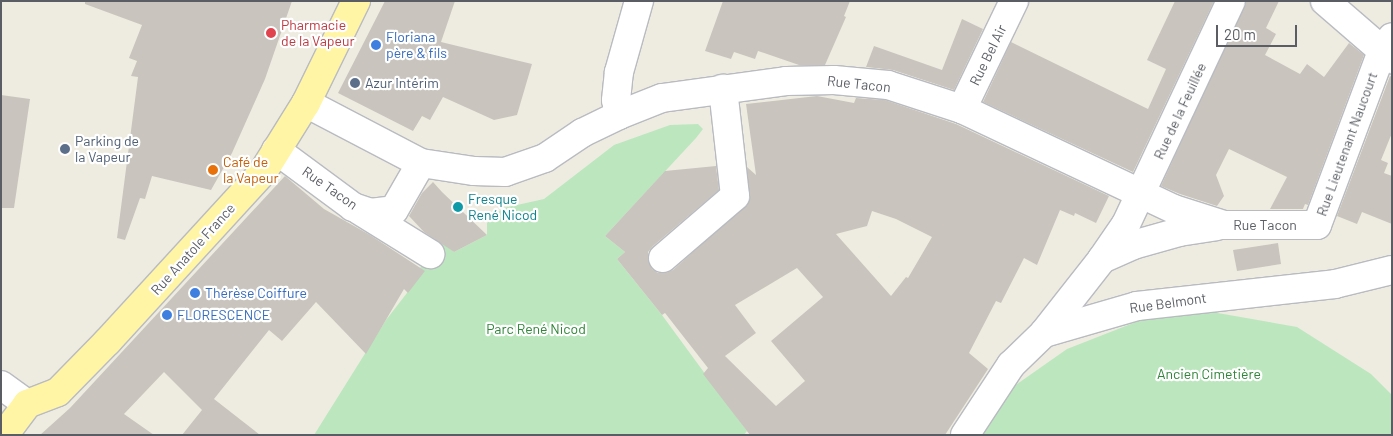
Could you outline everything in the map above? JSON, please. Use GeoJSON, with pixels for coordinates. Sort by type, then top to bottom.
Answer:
{"type":"FeatureCollection","features":[{"type":"Feature","properties":{"kind":"main road","name":"Rue Anatole France"},"geometry":{"type":"LineString","coordinates":[[27,404],[58,392],[108,341],[263,172],[306,103],[356,1]]}},
{"type":"Feature","properties":{"kind":"main road"},"geometry":{"type":"LineString","coordinates":[[4,435],[27,404]]}},
{"type":"Feature","properties":{"kind":"street"},"geometry":{"type":"LineString","coordinates":[[619,115],[616,100],[619,72],[639,1]]}},
{"type":"Feature","properties":{"kind":"street","name":"Rue Bel Air"},"geometry":{"type":"LineString","coordinates":[[962,109],[1014,1]]}},
{"type":"Feature","properties":{"kind":"street","name":"Rue de la Feuillée"},"geometry":{"type":"LineString","coordinates":[[1044,333],[1102,259],[1126,224],[1231,1]]}},
{"type":"Feature","properties":{"kind":"street"},"geometry":{"type":"LineString","coordinates":[[1325,1],[1388,49]]}},
{"type":"Feature","properties":{"kind":"street","name":"Rue Lieutenant Naucourt"},"geometry":{"type":"LineString","coordinates":[[1317,225],[1388,49]]}},
{"type":"Feature","properties":{"kind":"street","name":"Rue Tacon"},"geometry":{"type":"LineString","coordinates":[[306,103],[422,163],[474,171],[505,172],[545,158],[582,133],[619,115],[662,98],[786,82],[834,80],[888,86],[962,109],[1174,209],[1224,225],[1317,225]]}},
{"type":"Feature","properties":{"kind":"street"},"geometry":{"type":"LineString","coordinates":[[663,258],[735,196],[723,89]]}},
{"type":"Feature","properties":{"kind":"street","name":"Rue Tacon"},"geometry":{"type":"LineString","coordinates":[[276,150],[353,207],[370,213],[394,210],[422,163]]}},
{"type":"Feature","properties":{"kind":"street"},"geometry":{"type":"LineString","coordinates":[[353,207],[430,254]]}},
{"type":"Feature","properties":{"kind":"street"},"geometry":{"type":"LineString","coordinates":[[1102,259],[1133,245],[1180,232],[1224,225]]}},
{"type":"Feature","properties":{"kind":"street","name":"Rue Belmont"},"geometry":{"type":"LineString","coordinates":[[965,435],[1011,365],[1044,333],[1136,306],[1335,284],[1392,270]]}},
{"type":"Feature","properties":{"kind":"street"},"geometry":{"type":"LineString","coordinates":[[1,385],[27,404]]}},
{"type":"Feature","properties":{"kind":"green space","name":"Parc René Nicod"},"geometry":{"type":"Polygon","coordinates":[[[698,124],[703,129],[696,138],[605,236],[625,252],[617,259],[662,315],[747,431],[744,435],[314,435],[386,320],[424,271],[420,268],[440,241],[454,252],[487,235],[487,223],[503,208],[544,199],[614,145],[670,125],[698,124]]]}},
{"type":"Feature","properties":{"kind":"green space","name":"Ancien Cimetière"},"geometry":{"type":"Polygon","coordinates":[[[1212,312],[1297,327],[1371,374],[1392,395],[1392,435],[980,435],[1003,394],[1067,349],[1141,320],[1212,312]]]}},
{"type":"Feature","properties":{"kind":"building"},"geometry":{"type":"Polygon","coordinates":[[[85,1],[292,1],[265,79],[232,153],[211,190],[152,176],[145,199],[140,198],[125,240],[117,238],[138,77],[131,76],[137,61],[129,58],[142,25],[85,4],[85,1]]]}},
{"type":"Feature","properties":{"kind":"building"},"geometry":{"type":"Polygon","coordinates":[[[385,1],[455,1],[441,42],[532,64],[517,115],[494,120],[443,97],[430,120],[422,116],[413,131],[338,93],[385,1]]]}},
{"type":"Feature","properties":{"kind":"building"},"geometry":{"type":"Polygon","coordinates":[[[723,1],[850,1],[844,16],[846,17],[825,65],[799,65],[758,51],[755,59],[734,52],[731,59],[705,51],[723,1]]]}},
{"type":"Feature","properties":{"kind":"building"},"geometry":{"type":"Polygon","coordinates":[[[1175,1],[1214,1],[1133,172],[983,102],[1011,42],[1148,109],[1166,69],[1147,60],[1175,1]]]}},
{"type":"Feature","properties":{"kind":"building"},"geometry":{"type":"Polygon","coordinates":[[[1246,1],[1279,1],[1266,28],[1276,34],[1265,55],[1300,74],[1307,64],[1324,77],[1349,43],[1364,55],[1308,205],[1305,204],[1303,209],[1270,209],[1287,177],[1229,149],[1216,175],[1224,196],[1217,206],[1161,186],[1246,1]]]}},
{"type":"Feature","properties":{"kind":"building"},"geometry":{"type":"Polygon","coordinates":[[[962,19],[983,29],[954,90],[893,70],[866,67],[874,46],[942,70],[962,19]]]}},
{"type":"Feature","properties":{"kind":"building"},"geometry":{"type":"Polygon","coordinates":[[[1390,76],[1392,77],[1392,133],[1381,160],[1388,163],[1384,173],[1392,176],[1392,224],[1362,212],[1357,224],[1337,216],[1390,76]]]}},
{"type":"Feature","properties":{"kind":"building"},"geometry":{"type":"Polygon","coordinates":[[[1,95],[30,99],[14,208],[1,208],[1,95]]]}},
{"type":"Feature","properties":{"kind":"building"},"geometry":{"type":"Polygon","coordinates":[[[817,96],[854,103],[856,98],[885,100],[956,124],[1109,196],[1096,223],[1075,213],[1074,216],[1060,210],[1037,265],[1024,258],[1001,303],[996,301],[969,353],[988,369],[945,435],[750,435],[703,374],[708,368],[665,313],[662,315],[617,259],[625,252],[605,236],[665,171],[716,166],[719,190],[648,252],[648,261],[652,269],[658,273],[666,273],[673,270],[749,202],[747,167],[756,175],[746,104],[817,96]],[[872,211],[867,226],[836,234],[891,296],[906,277],[908,278],[932,237],[896,219],[872,211]],[[797,268],[735,305],[756,333],[725,356],[776,406],[805,381],[771,341],[823,297],[797,268]]]}},
{"type":"Feature","properties":{"kind":"building"},"geometry":{"type":"Polygon","coordinates":[[[285,176],[324,209],[370,235],[425,271],[408,293],[404,289],[366,354],[316,302],[282,341],[269,330],[214,399],[260,435],[182,435],[202,410],[164,372],[124,414],[154,435],[40,435],[70,408],[285,176]]]}},
{"type":"Feature","properties":{"kind":"building"},"geometry":{"type":"Polygon","coordinates":[[[433,182],[487,235],[454,252],[424,232],[409,216],[422,193],[433,182]]]}},
{"type":"Feature","properties":{"kind":"building"},"geometry":{"type":"Polygon","coordinates":[[[1278,243],[1281,264],[1237,271],[1233,250],[1278,243]]]}},
{"type":"Feature","properties":{"kind":"place","name":"Pharmacie de la Vapeur"},"geometry":{"type":"Point","coordinates":[271,33]}},
{"type":"Feature","properties":{"kind":"place","name":"Floriana père & fils"},"geometry":{"type":"Point","coordinates":[376,45]}},
{"type":"Feature","properties":{"kind":"place","name":"Azur Intérim"},"geometry":{"type":"Point","coordinates":[355,83]}},
{"type":"Feature","properties":{"kind":"place","name":"Parking de la Vapeur"},"geometry":{"type":"Point","coordinates":[65,149]}},
{"type":"Feature","properties":{"kind":"place","name":"Café de la Vapeur"},"geometry":{"type":"Point","coordinates":[213,170]}},
{"type":"Feature","properties":{"kind":"place","name":"Fresque René Nicod"},"geometry":{"type":"Point","coordinates":[458,207]}},
{"type":"Feature","properties":{"kind":"place","name":"Thérèse Coiffure"},"geometry":{"type":"Point","coordinates":[195,293]}},
{"type":"Feature","properties":{"kind":"place","name":"FLORESCENCE"},"geometry":{"type":"Point","coordinates":[167,315]}}]}
